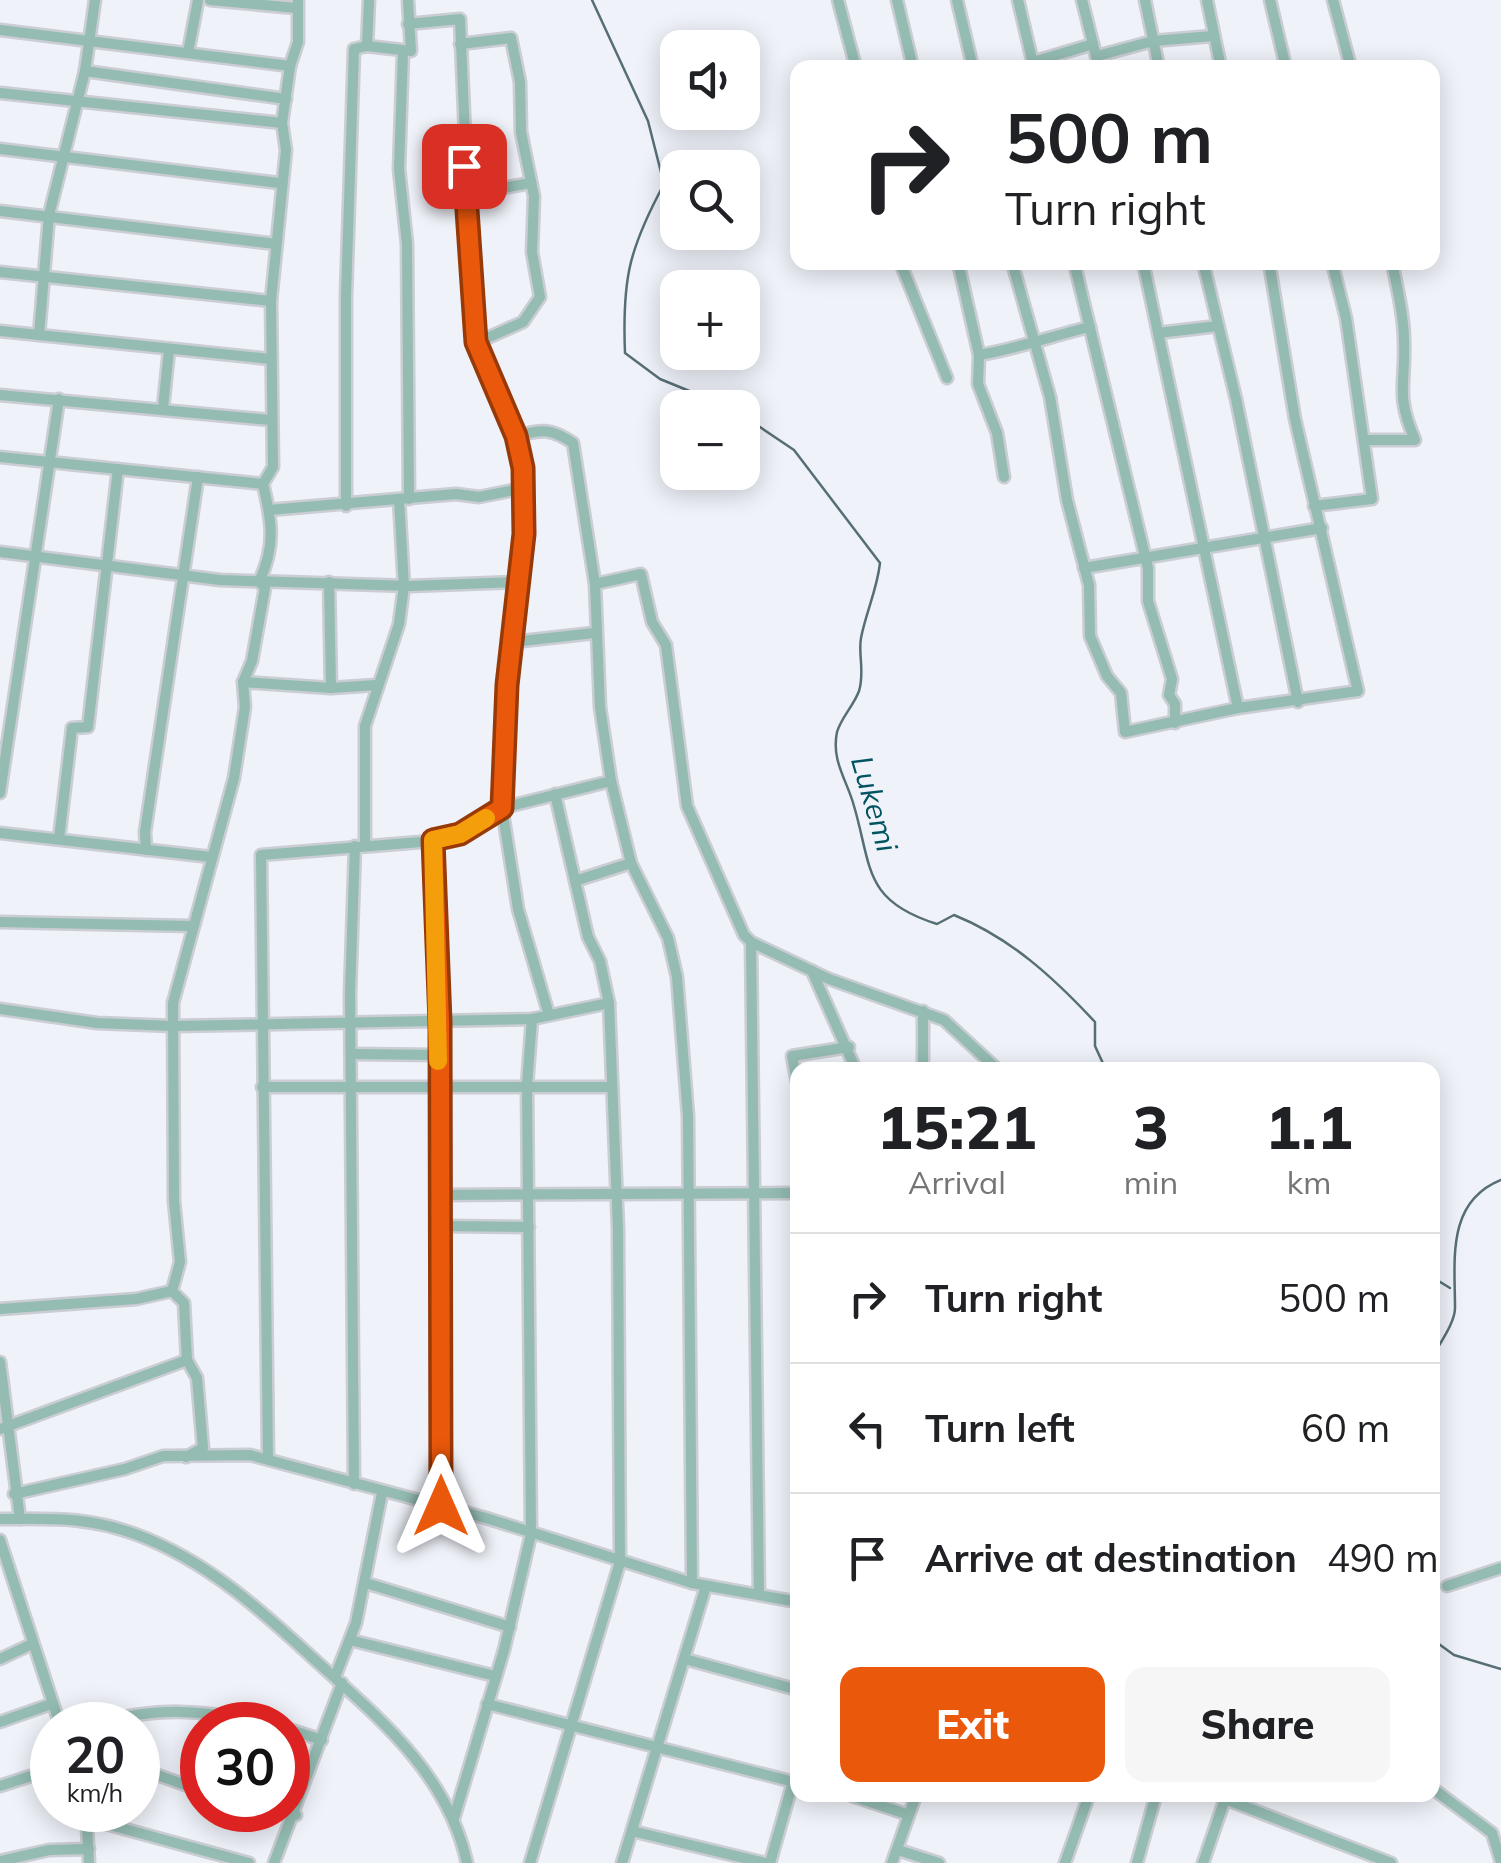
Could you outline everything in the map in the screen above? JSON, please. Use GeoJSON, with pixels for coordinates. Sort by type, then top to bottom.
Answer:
{"type":"FeatureCollection","features":[{"type":"Feature","properties":{"kind":"street"},"geometry":{"type":"LineString","coordinates":[[40,335],[49,215],[85,71],[95,0]]}},
{"type":"Feature","properties":{"kind":"street"},"geometry":{"type":"LineString","coordinates":[[188,53],[198,0]]}},
{"type":"Feature","properties":{"kind":"street"},"geometry":{"type":"LineString","coordinates":[[210,0],[297,4],[298,42],[290,66],[282,123],[286,150],[279,183],[271,302],[272,467],[263,484],[272,554],[259,582]]}},
{"type":"Feature","properties":{"kind":"street"},"geometry":{"type":"LineString","coordinates":[[367,46],[369,0]]}},
{"type":"Feature","properties":{"kind":"street"},"geometry":{"type":"LineString","coordinates":[[346,506],[346,279],[354,49],[367,46],[411,51],[408,0]]}},
{"type":"Feature","properties":{"kind":"street"},"geometry":{"type":"LineString","coordinates":[[838,0],[854,60]]}},
{"type":"Feature","properties":{"kind":"street"},"geometry":{"type":"LineString","coordinates":[[896,0],[911,60]]}},
{"type":"Feature","properties":{"kind":"street"},"geometry":{"type":"LineString","coordinates":[[957,0],[971,60]]}},
{"type":"Feature","properties":{"kind":"street"},"geometry":{"type":"LineString","coordinates":[[1018,0],[1032,60]]}},
{"type":"Feature","properties":{"kind":"street"},"geometry":{"type":"LineString","coordinates":[[1082,0],[1096,56]]}},
{"type":"Feature","properties":{"kind":"street"},"geometry":{"type":"LineString","coordinates":[[1146,0],[1157,60]]}},
{"type":"Feature","properties":{"kind":"street"},"geometry":{"type":"LineString","coordinates":[[1207,0],[1219,60]]}},
{"type":"Feature","properties":{"kind":"street"},"geometry":{"type":"LineString","coordinates":[[1270,0],[1284,60]]}},
{"type":"Feature","properties":{"kind":"street"},"geometry":{"type":"LineString","coordinates":[[1332,0],[1349,60]]}},
{"type":"Feature","properties":{"kind":"street"},"geometry":{"type":"LineString","coordinates":[[408,24],[460,19],[465,195],[476,342],[516,436],[524,488],[507,685],[502,808],[518,909],[549,1015]]}},
{"type":"Feature","properties":{"kind":"street"},"geometry":{"type":"LineString","coordinates":[[0,30],[290,66]]}},
{"type":"Feature","properties":{"kind":"street"},"geometry":{"type":"LineString","coordinates":[[1068,60],[1153,42],[1212,36]]}},
{"type":"Feature","properties":{"kind":"street"},"geometry":{"type":"LineString","coordinates":[[460,44],[511,38],[540,297],[523,322],[476,342]]}},
{"type":"Feature","properties":{"kind":"street"},"geometry":{"type":"LineString","coordinates":[[354,1484],[350,1054],[365,726],[400,624],[404,586],[407,244],[400,169],[403,52]]}},
{"type":"Feature","properties":{"kind":"street"},"geometry":{"type":"LineString","coordinates":[[85,71],[286,99]]}},
{"type":"Feature","properties":{"kind":"street"},"geometry":{"type":"LineString","coordinates":[[0,94],[282,123]]}},
{"type":"Feature","properties":{"kind":"street"},"geometry":{"type":"LineString","coordinates":[[0,149],[279,183]]}},
{"type":"Feature","properties":{"kind":"street"},"geometry":{"type":"LineString","coordinates":[[465,195],[530,182]]}},
{"type":"Feature","properties":{"kind":"street"},"geometry":{"type":"LineString","coordinates":[[0,210],[276,244]]}},
{"type":"Feature","properties":{"kind":"street"},"geometry":{"type":"LineString","coordinates":[[903,270],[947,378]]}},
{"type":"Feature","properties":{"kind":"street"},"geometry":{"type":"LineString","coordinates":[[960,270],[979,355],[978,384],[996,432],[1004,478]]}},
{"type":"Feature","properties":{"kind":"street"},"geometry":{"type":"LineString","coordinates":[[1014,270],[1050,397],[1092,605],[1090,636],[1108,676],[1121,693],[1125,732],[1238,708],[1358,691],[1314,506],[1270,270]]}},
{"type":"Feature","properties":{"kind":"street"},"geometry":{"type":"LineString","coordinates":[[1076,270],[1150,577],[1148,601],[1172,678],[1169,695],[1175,704],[1175,722]]}},
{"type":"Feature","properties":{"kind":"street"},"geometry":{"type":"LineString","coordinates":[[1145,270],[1238,708]]}},
{"type":"Feature","properties":{"kind":"street"},"geometry":{"type":"LineString","coordinates":[[1205,270],[1298,702]]}},
{"type":"Feature","properties":{"kind":"street"},"geometry":{"type":"LineString","coordinates":[[1314,506],[1372,499],[1346,318],[1334,270]]}},
{"type":"Feature","properties":{"kind":"street"},"geometry":{"type":"LineString","coordinates":[[1364,440],[1415,440],[1402,411],[1404,342],[1393,270]]}},
{"type":"Feature","properties":{"kind":"street"},"geometry":{"type":"LineString","coordinates":[[0,272],[271,302]]}},
{"type":"Feature","properties":{"kind":"street"},"geometry":{"type":"LineString","coordinates":[[1158,333],[1218,326]]}},
{"type":"Feature","properties":{"kind":"street"},"geometry":{"type":"LineString","coordinates":[[979,355],[1015,350],[1034,340],[1090,327]]}},
{"type":"Feature","properties":{"kind":"street"},"geometry":{"type":"LineString","coordinates":[[0,331],[270,359]]}},
{"type":"Feature","properties":{"kind":"street"},"geometry":{"type":"LineString","coordinates":[[163,408],[169,350]]}},
{"type":"Feature","properties":{"kind":"street"},"geometry":{"type":"LineString","coordinates":[[0,395],[270,420]]}},
{"type":"Feature","properties":{"kind":"street"},"geometry":{"type":"LineString","coordinates":[[0,793],[59,399]]}},
{"type":"Feature","properties":{"kind":"street"},"geometry":{"type":"LineString","coordinates":[[516,436],[541,429],[556,431],[573,443],[595,584],[594,633],[612,782],[631,863],[668,938],[676,977],[685,1060],[689,1191],[692,1583]]}},
{"type":"Feature","properties":{"kind":"street"},"geometry":{"type":"LineString","coordinates":[[0,457],[263,484]]}},
{"type":"Feature","properties":{"kind":"street"},"geometry":{"type":"LineString","coordinates":[[60,840],[72,728],[88,728],[110,567],[118,469]]}},
{"type":"Feature","properties":{"kind":"street"},"geometry":{"type":"LineString","coordinates":[[146,850],[145,832],[198,477]]}},
{"type":"Feature","properties":{"kind":"street"},"geometry":{"type":"LineString","coordinates":[[269,510],[479,496],[524,488]]}},
{"type":"Feature","properties":{"kind":"street"},"geometry":{"type":"LineString","coordinates":[[1084,568],[1322,528]]}},
{"type":"Feature","properties":{"kind":"street"},"geometry":{"type":"LineString","coordinates":[[0,552],[259,582],[404,586],[517,582]]}},
{"type":"Feature","properties":{"kind":"street"},"geometry":{"type":"LineString","coordinates":[[595,584],[641,574],[652,622],[666,646],[688,806],[751,942],[759,1596]]}},
{"type":"Feature","properties":{"kind":"street"},"geometry":{"type":"LineString","coordinates":[[172,1290],[180,1262],[174,1202],[173,1004],[234,778],[245,708],[243,682],[252,660],[265,588],[259,582]]}},
{"type":"Feature","properties":{"kind":"street"},"geometry":{"type":"LineString","coordinates":[[330,582],[331,688]]}},
{"type":"Feature","properties":{"kind":"street"},"geometry":{"type":"LineString","coordinates":[[513,642],[594,633]]}},
{"type":"Feature","properties":{"kind":"street"},"geometry":{"type":"LineString","coordinates":[[243,682],[331,688],[376,685]]}},
{"type":"Feature","properties":{"kind":"street"},"geometry":{"type":"LineString","coordinates":[[268,1459],[261,854],[433,840],[460,834],[502,808],[612,782]]}},
{"type":"Feature","properties":{"kind":"street"},"geometry":{"type":"LineString","coordinates":[[530,1863],[620,1562],[617,1193],[609,1003],[600,961],[588,938],[578,880],[555,794]]}},
{"type":"Feature","properties":{"kind":"street"},"geometry":{"type":"LineString","coordinates":[[0,833],[211,857]]}},
{"type":"Feature","properties":{"kind":"street"},"geometry":{"type":"LineString","coordinates":[[433,840],[440,1022],[441,1506]]}},
{"type":"Feature","properties":{"kind":"street"},"geometry":{"type":"LineString","coordinates":[[578,880],[631,863]]}},
{"type":"Feature","properties":{"kind":"street"},"geometry":{"type":"LineString","coordinates":[[0,922],[191,926]]}},
{"type":"Feature","properties":{"kind":"street"},"geometry":{"type":"LineString","coordinates":[[751,942],[812,971],[944,1020],[989,1062]]}},
{"type":"Feature","properties":{"kind":"street"},"geometry":{"type":"LineString","coordinates":[[812,971],[854,1062]]}},
{"type":"Feature","properties":{"kind":"street"},"geometry":{"type":"LineString","coordinates":[[0,1009],[97,1022],[173,1026],[532,1019],[609,1003]]}},
{"type":"Feature","properties":{"kind":"street"},"geometry":{"type":"LineString","coordinates":[[923,1011],[923,1062]]}},
{"type":"Feature","properties":{"kind":"street"},"geometry":{"type":"LineString","coordinates":[[454,1818],[510,1627],[530,1534],[527,1085],[532,1019]]}},
{"type":"Feature","properties":{"kind":"street"},"geometry":{"type":"LineString","coordinates":[[793,1062],[792,1056],[849,1047]]}},
{"type":"Feature","properties":{"kind":"street"},"geometry":{"type":"LineString","coordinates":[[350,1054],[438,1055]]}},
{"type":"Feature","properties":{"kind":"street"},"geometry":{"type":"LineString","coordinates":[[262,1087],[612,1087]]}},
{"type":"Feature","properties":{"kind":"street"},"geometry":{"type":"LineString","coordinates":[[441,1195],[790,1193]]}},
{"type":"Feature","properties":{"kind":"street"},"geometry":{"type":"LineString","coordinates":[[440,1226],[529,1227]]}},
{"type":"Feature","properties":{"kind":"street"},"geometry":{"type":"LineString","coordinates":[[0,1309],[136,1299],[172,1290]]}},
{"type":"Feature","properties":{"kind":"street"},"geometry":{"type":"LineString","coordinates":[[172,1290],[184,1304],[188,1360],[197,1378],[202,1448],[186,1457]]}},
{"type":"Feature","properties":{"kind":"street"},"geometry":{"type":"LineString","coordinates":[[3,1428],[188,1360]]}},
{"type":"Feature","properties":{"kind":"street"},"geometry":{"type":"LineString","coordinates":[[0,1362],[3,1428],[20,1519]]}},
{"type":"Feature","properties":{"kind":"street"},"geometry":{"type":"LineString","coordinates":[[14,1494],[126,1470],[163,1456],[250,1455],[441,1506],[692,1583],[790,1601]]}},
{"type":"Feature","properties":{"kind":"street"},"geometry":{"type":"LineString","coordinates":[[310,1774],[366,1583],[382,1493]]}},
{"type":"Feature","properties":{"kind":"street"},"geometry":{"type":"LineString","coordinates":[[0,1520],[53,1516],[92,1521],[134,1533],[182,1555],[254,1604],[386,1722],[454,1818],[467,1863]]}},
{"type":"Feature","properties":{"kind":"street"},"geometry":{"type":"LineString","coordinates":[[0,1540],[50,1702]]}},
{"type":"Feature","properties":{"kind":"street"},"geometry":{"type":"LineString","coordinates":[[1447,1586],[1501,1568]]}},
{"type":"Feature","properties":{"kind":"street"},"geometry":{"type":"LineString","coordinates":[[366,1583],[510,1627]]}},
{"type":"Feature","properties":{"kind":"street"},"geometry":{"type":"LineString","coordinates":[[0,1592],[15,1586]]}},
{"type":"Feature","properties":{"kind":"street"},"geometry":{"type":"LineString","coordinates":[[622,1863],[653,1750],[706,1586]]}},
{"type":"Feature","properties":{"kind":"street"},"geometry":{"type":"LineString","coordinates":[[350,1640],[495,1676]]}},
{"type":"Feature","properties":{"kind":"street"},"geometry":{"type":"LineString","coordinates":[[0,1659],[32,1644]]}},
{"type":"Feature","properties":{"kind":"street"},"geometry":{"type":"LineString","coordinates":[[684,1659],[790,1688]]}},
{"type":"Feature","properties":{"kind":"street"},"geometry":{"type":"LineString","coordinates":[[487,1704],[653,1750],[790,1782]]}},
{"type":"Feature","properties":{"kind":"street"},"geometry":{"type":"LineString","coordinates":[[0,1722],[30,1711]]}},
{"type":"Feature","properties":{"kind":"street"},"geometry":{"type":"LineString","coordinates":[[310,1736],[322,1740]]}},
{"type":"Feature","properties":{"kind":"street"},"geometry":{"type":"LineString","coordinates":[[0,1786],[30,1776]]}},
{"type":"Feature","properties":{"kind":"street"},"geometry":{"type":"LineString","coordinates":[[1440,1794],[1492,1833],[1501,1862]]}},
{"type":"Feature","properties":{"kind":"street"},"geometry":{"type":"LineString","coordinates":[[632,1831],[768,1863],[790,1798]]}},
{"type":"Feature","properties":{"kind":"street"},"geometry":{"type":"LineString","coordinates":[[870,1802],[906,1814]]}},
{"type":"Feature","properties":{"kind":"street"},"geometry":{"type":"LineString","coordinates":[[892,1863],[912,1802]]}},
{"type":"Feature","properties":{"kind":"street"},"geometry":{"type":"LineString","coordinates":[[1065,1863],[1087,1802]]}},
{"type":"Feature","properties":{"kind":"street"},"geometry":{"type":"LineString","coordinates":[[1137,1863],[1154,1802]]}},
{"type":"Feature","properties":{"kind":"street"},"geometry":{"type":"LineString","coordinates":[[1203,1863],[1224,1802]]}},
{"type":"Feature","properties":{"kind":"street"},"geometry":{"type":"LineString","coordinates":[[1238,1802],[1391,1863]]}},
{"type":"Feature","properties":{"kind":"street"},"geometry":{"type":"LineString","coordinates":[[88,1832],[89,1863]]}},
{"type":"Feature","properties":{"kind":"street"},"geometry":{"type":"LineString","coordinates":[[147,1832],[249,1863]]}},
{"type":"Feature","properties":{"kind":"street"},"geometry":{"type":"LineString","coordinates":[[274,1863],[288,1832]]}},
{"type":"Feature","properties":{"kind":"street"},"geometry":{"type":"LineString","coordinates":[[0,1861],[49,1857],[89,1848]]}},
{"type":"Feature","properties":{"kind":"street"},"geometry":{"type":"LineString","coordinates":[[898,1850],[940,1863]]}},
{"type":"Feature","properties":{"kind":"waterway","name":"Lukemi"},"geometry":{"type":"LineString","coordinates":[[592,0],[648,121],[664,184],[630,265],[625,353],[660,379],[687,390]]}},
{"type":"Feature","properties":{"kind":"waterway","name":"Lukemi"},"geometry":{"type":"LineString","coordinates":[[760,427],[794,450],[880,563],[861,638],[859,691],[839,727],[836,742],[838,761],[874,879],[883,893],[913,915],[937,924],[954,915],[994,935],[1030,961],[1095,1022],[1095,1046],[1102,1062]]}},
{"type":"Feature","properties":{"kind":"waterway"},"geometry":{"type":"LineString","coordinates":[[1440,1344],[1454,1314],[1455,1252],[1462,1218],[1483,1190],[1501,1180]]}},
{"type":"Feature","properties":{"kind":"waterway","name":"Lukemi"},"geometry":{"type":"LineString","coordinates":[[1440,1282],[1450,1288]]}},
{"type":"Feature","properties":{"kind":"waterway","name":"Lukemi"},"geometry":{"type":"LineString","coordinates":[[1440,1645],[1454,1655],[1501,1669]]}},
{"type":"Feature","properties":{"kind":"slow traffic"},"geometry":{"type":"LineString","coordinates":[[438,1061],[433,840],[460,834],[486,818]]}},
{"type":"Feature","properties":{"kind":"route"},"geometry":{"type":"LineString","coordinates":[[441,1506],[440,1022],[433,840],[460,834],[502,808],[507,769],[507,685],[524,534],[523,468],[516,436],[476,342],[464,166]]}}]}
